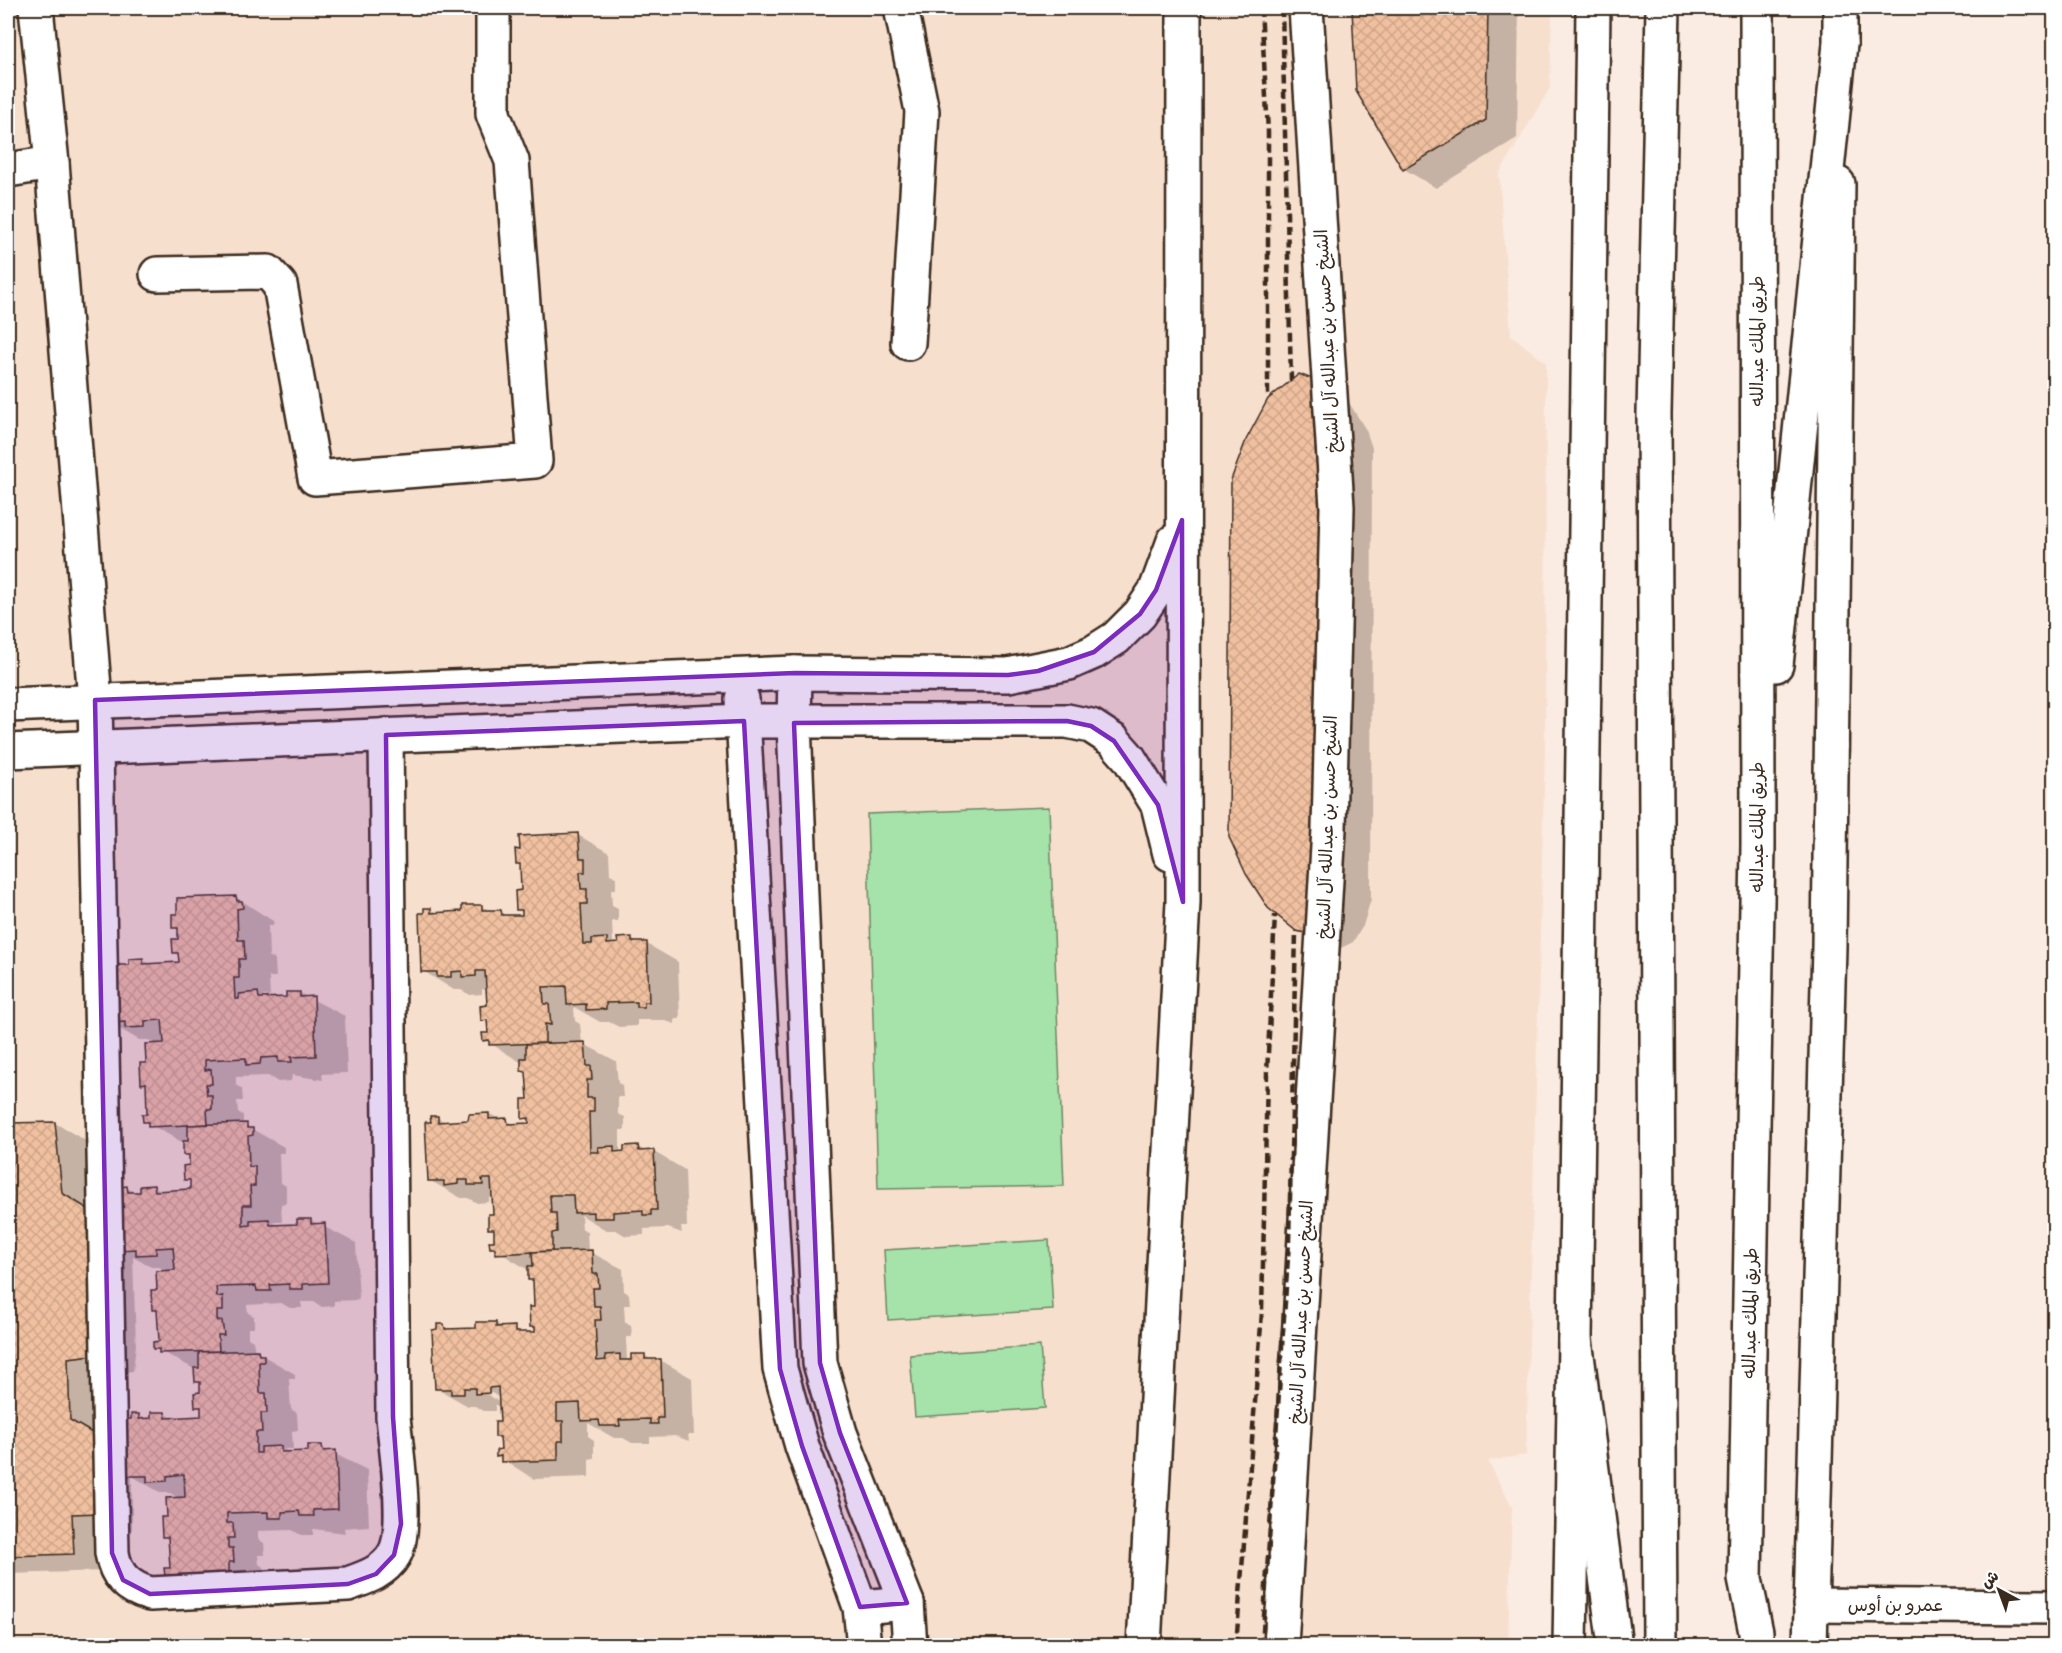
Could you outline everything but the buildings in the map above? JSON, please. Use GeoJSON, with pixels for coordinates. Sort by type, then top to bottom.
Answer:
{"type":"FeatureCollection","features":[{"type":"Feature","properties":{"kind":"main road"},"geometry":{"type":"LineString","coordinates":[[36,8],[52,163],[94,700],[112,1553],[115,1567],[123,1580],[135,1590],[150,1594],[348,1584],[376,1574],[394,1555],[401,1524],[393,1417],[386,735]]}},
{"type":"Feature","properties":{"kind":"main road"},"geometry":{"type":"LineString","coordinates":[[157,274],[268,272],[280,285],[315,478],[536,461],[512,161],[493,114],[493,8]]}},
{"type":"Feature","properties":{"kind":"main road"},"geometry":{"type":"LineString","coordinates":[[901,8],[922,111],[908,343]]}},
{"type":"Feature","properties":{"kind":"main road"},"geometry":{"type":"LineString","coordinates":[[1144,1646],[1183,902],[1184,8]]}},
{"type":"Feature","properties":{"kind":"main road","name":"الشيخ حسن بن عبدالله آل الشيخ"},"geometry":{"type":"LineString","coordinates":[[1281,1646],[1329,829],[1337,507],[1306,8]]}},
{"type":"Feature","properties":{"kind":"main road"},"geometry":{"type":"LineString","coordinates":[[1570,1646],[1593,8]]}},
{"type":"Feature","properties":{"kind":"main road"},"geometry":{"type":"LineString","coordinates":[[1660,1646],[1654,413],[1663,8]]}},
{"type":"Feature","properties":{"kind":"main road","name":"طريق الملك عبدالله"},"geometry":{"type":"LineString","coordinates":[[1757,8],[1758,846],[1745,1579],[1757,1641]]}},
{"type":"Feature","properties":{"kind":"main road"},"geometry":{"type":"LineString","coordinates":[[1810,1646],[1829,946],[1840,8]]}},
{"type":"Feature","properties":{"kind":"main road"},"geometry":{"type":"LineString","coordinates":[[1758,846],[1840,44]]}},
{"type":"Feature","properties":{"kind":"main road"},"geometry":{"type":"LineString","coordinates":[[8,170],[52,163]]}},
{"type":"Feature","properties":{"kind":"main road"},"geometry":{"type":"LineString","coordinates":[[8,705],[795,674],[1008,675],[1069,663],[1094,652],[1116,638],[1140,614],[1156,590],[1182,520]]}},
{"type":"Feature","properties":{"kind":"main road"},"geometry":{"type":"LineString","coordinates":[[795,674],[794,723],[820,1363],[840,1433],[907,1603],[910,1646]]}},
{"type":"Feature","properties":{"kind":"main road"},"geometry":{"type":"LineString","coordinates":[[740,676],[780,1369],[802,1446],[860,1607],[864,1646]]}},
{"type":"Feature","properties":{"kind":"main road"},"geometry":{"type":"LineString","coordinates":[[8,751],[744,721],[794,723],[1067,721],[1091,726],[1114,741],[1129,758],[1158,805],[1183,902]]}},
{"type":"Feature","properties":{"kind":"main road"},"geometry":{"type":"LineString","coordinates":[[1575,1340],[1615,1646]]}},
{"type":"Feature","properties":{"kind":"main road"},"geometry":{"type":"LineString","coordinates":[[860,1607],[907,1603]]}},
{"type":"Feature","properties":{"kind":"main road","name":"عمرو بن أوس"},"geometry":{"type":"LineString","coordinates":[[1810,1605],[2055,1607]]}},
{"type":"Feature","properties":{"kind":"highlighted area"},"geometry":{"type":"Polygon","coordinates":[[[1182,520],[1183,902],[1158,805],[1114,741],[1091,726],[1067,721],[794,723],[820,1363],[840,1433],[907,1603],[860,1607],[802,1446],[780,1369],[744,721],[386,735],[393,1417],[401,1524],[394,1555],[376,1574],[348,1584],[150,1594],[123,1580],[112,1553],[95,700],[795,673],[1008,675],[1038,671],[1094,652],[1140,614],[1156,590],[1182,520]]]}},
{"type":"Feature","properties":{"kind":"shaded area"},"geometry":{"type":"Polygon","coordinates":[[[8,8],[1552,8],[1550,88],[1499,174],[1511,335],[1546,363],[1545,750],[1526,1455],[1488,1461],[1512,1507],[1508,1645],[8,1646],[8,8]]]}},
{"type":"Feature","properties":{"kind":"green space"},"geometry":{"type":"Polygon","coordinates":[[[1049,807],[1064,1186],[878,1189],[867,814],[1049,807]]]}},
{"type":"Feature","properties":{"kind":"green space"},"geometry":{"type":"Polygon","coordinates":[[[1049,1240],[1053,1310],[888,1320],[884,1250],[1049,1240]]]}},
{"type":"Feature","properties":{"kind":"green space"},"geometry":{"type":"Polygon","coordinates":[[[1040,1346],[1045,1408],[915,1417],[910,1355],[1040,1346]]]}},
{"type":"Feature","properties":{"kind":"railway"},"geometry":{"type":"LineString","coordinates":[[1261,8],[1268,132],[1268,399]]}},
{"type":"Feature","properties":{"kind":"railway"},"geometry":{"type":"LineString","coordinates":[[1282,8],[1291,380]]}},
{"type":"Feature","properties":{"kind":"railway"},"geometry":{"type":"LineString","coordinates":[[1236,1646],[1262,1312],[1267,1073],[1275,915]]}},
{"type":"Feature","properties":{"kind":"railway"},"geometry":{"type":"LineString","coordinates":[[1262,1646],[1289,1242],[1296,931]]}}]}
